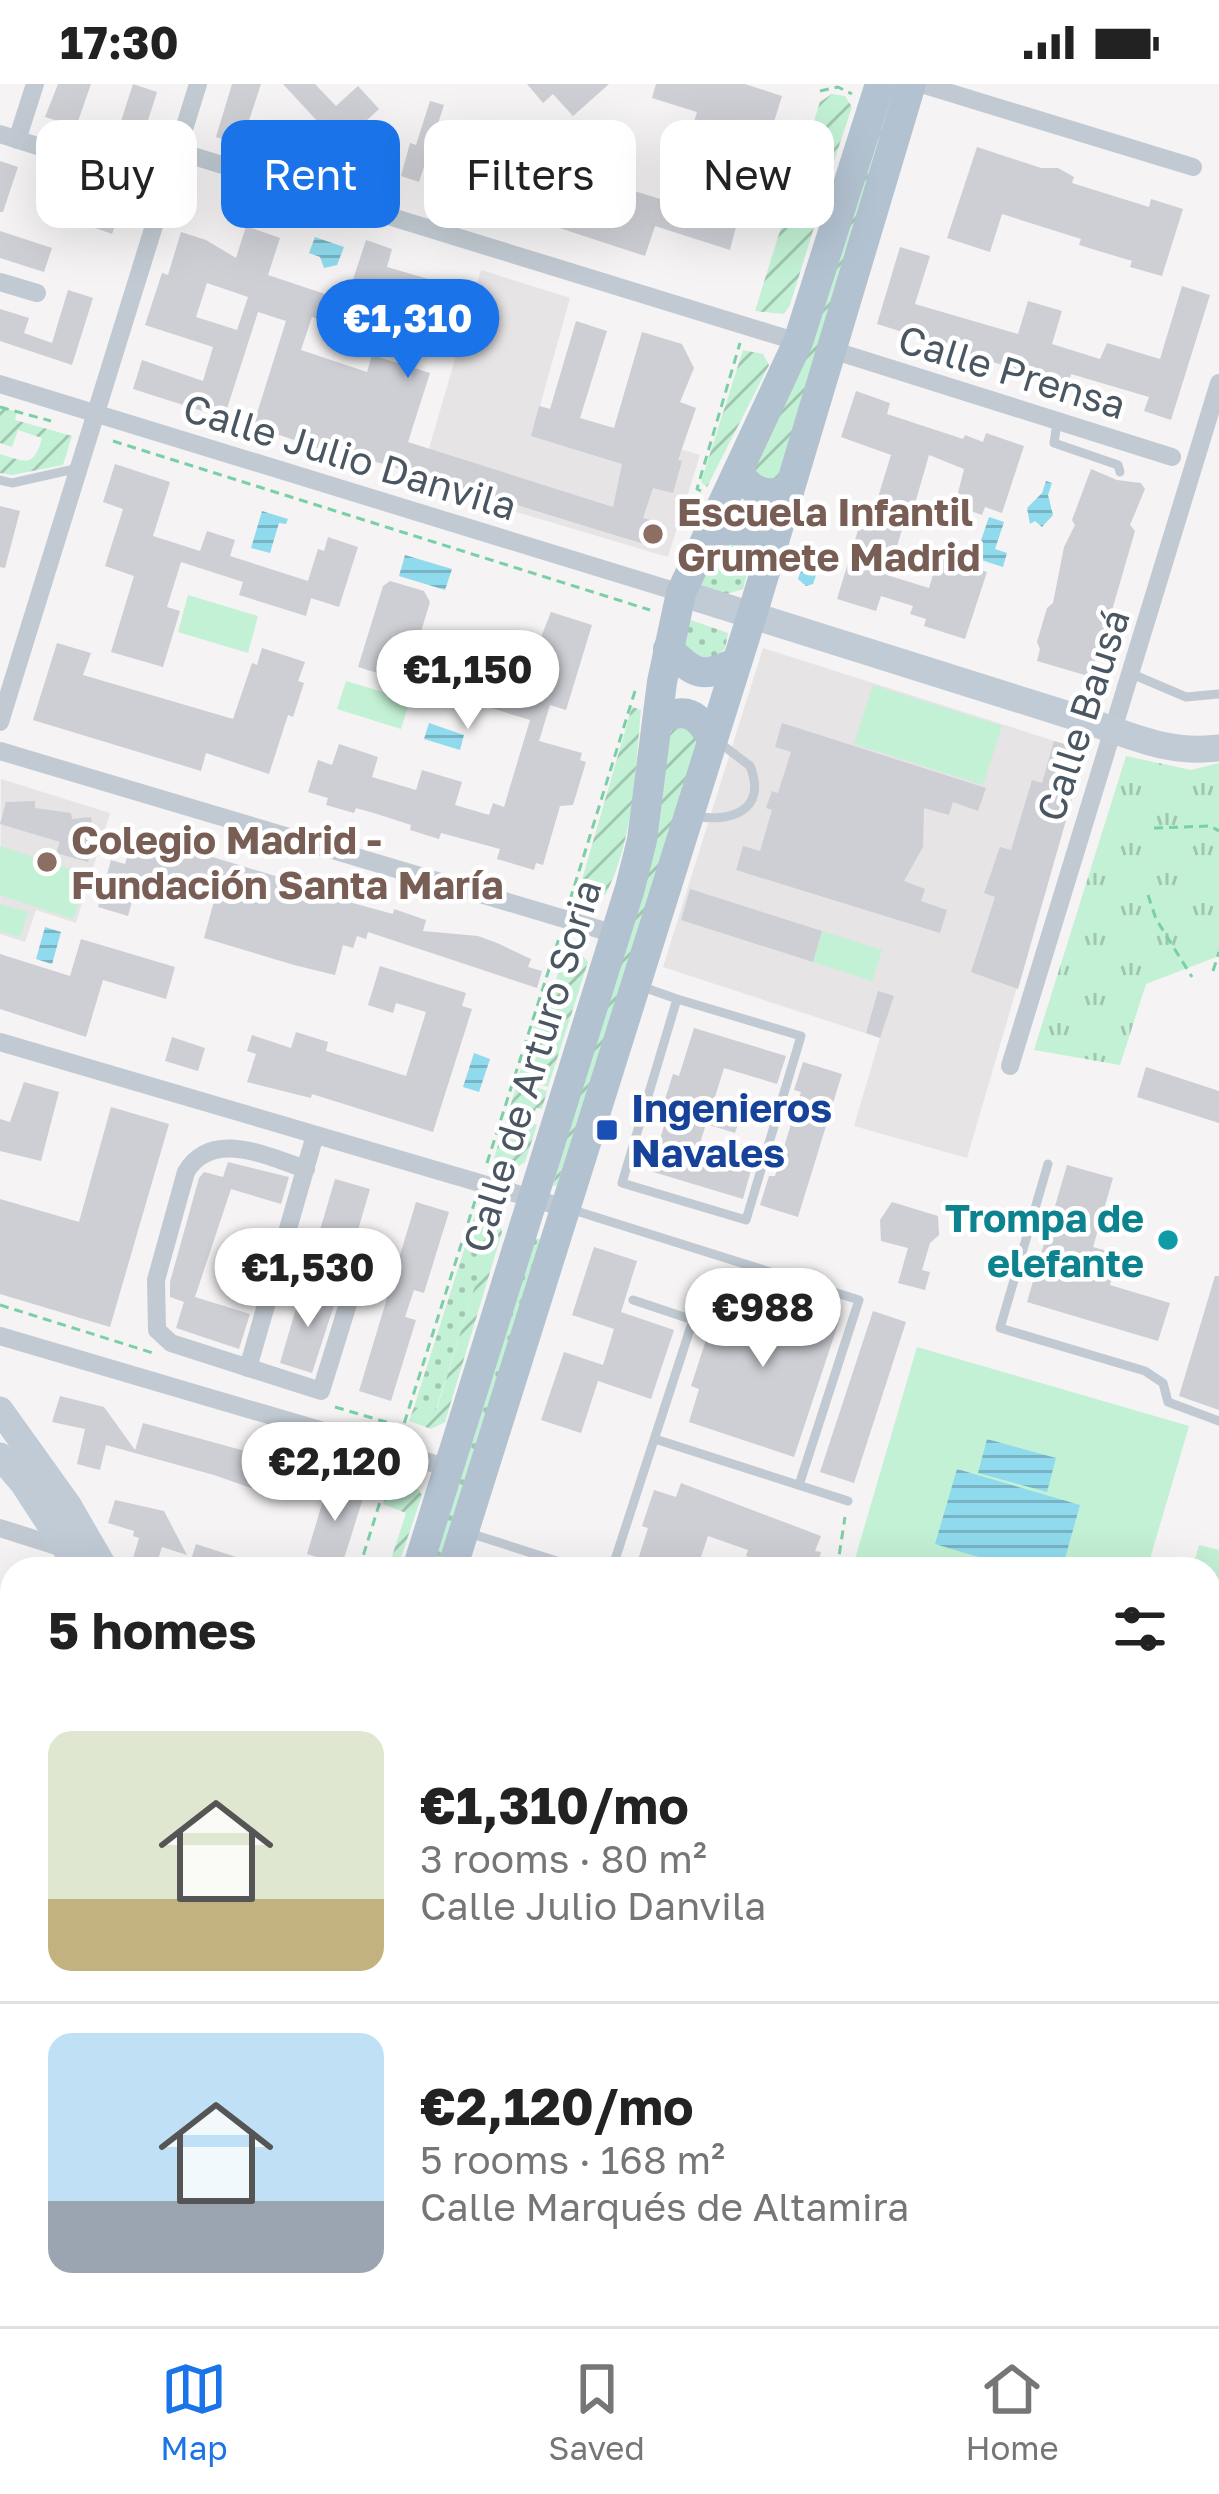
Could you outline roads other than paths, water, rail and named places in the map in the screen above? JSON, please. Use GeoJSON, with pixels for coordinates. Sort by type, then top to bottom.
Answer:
{"type":"FeatureCollection","features":[{"type":"Feature","properties":{"kind":"main road","name":"Calle de Arturo Soria"},"geometry":{"type":"LineString","coordinates":[[421,1557],[642,840],[668,649],[681,593],[798,342],[880,84]]}},
{"type":"Feature","properties":{"kind":"main road","name":"Calle de Arturo Soria"},"geometry":{"type":"LineString","coordinates":[[456,1557],[752,615],[911,84]]}},
{"type":"Feature","properties":{"kind":"main road"},"geometry":{"type":"LineString","coordinates":[[738,472],[759,493],[789,490]]}},
{"type":"Feature","properties":{"kind":"main road"},"geometry":{"type":"LineString","coordinates":[[708,533],[732,526],[754,535],[771,551]]}},
{"type":"Feature","properties":{"kind":"main road"},"geometry":{"type":"LineString","coordinates":[[668,649],[692,671],[713,674],[737,662]]}},
{"type":"Feature","properties":{"kind":"main road"},"geometry":{"type":"LineString","coordinates":[[658,720],[689,712],[698,716],[712,738]]}},
{"type":"Feature","properties":{"kind":"street"},"geometry":{"type":"LineString","coordinates":[[9,137],[35,84]]}},
{"type":"Feature","properties":{"kind":"street"},"geometry":{"type":"LineString","coordinates":[[187,120],[198,84]]}},
{"type":"Feature","properties":{"kind":"street"},"geometry":{"type":"LineString","coordinates":[[921,84],[1193,166]]}},
{"type":"Feature","properties":{"kind":"street"},"geometry":{"type":"LineString","coordinates":[[197,158],[798,342]]}},
{"type":"Feature","properties":{"kind":"street"},"geometry":{"type":"LineString","coordinates":[[0,722],[153,228]]}},
{"type":"Feature","properties":{"kind":"street"},"geometry":{"type":"LineString","coordinates":[[0,282],[37,293]]}},
{"type":"Feature","properties":{"kind":"street","name":"Calle Prensa"},"geometry":{"type":"LineString","coordinates":[[832,350],[1172,457]]}},
{"type":"Feature","properties":{"kind":"street","name":"Calle Bausá"},"geometry":{"type":"LineString","coordinates":[[1010,1066],[1219,383]]}},
{"type":"Feature","properties":{"kind":"street","name":"Calle Julio Danvila"},"geometry":{"type":"LineString","coordinates":[[0,384],[681,593]]}},
{"type":"Feature","properties":{"kind":"street"},"geometry":{"type":"LineString","coordinates":[[681,593],[1144,743],[1183,750],[1219,748]]}},
{"type":"Feature","properties":{"kind":"street"},"geometry":{"type":"LineString","coordinates":[[0,751],[615,934]]}},
{"type":"Feature","properties":{"kind":"street"},"geometry":{"type":"LineString","coordinates":[[0,1042],[565,1208]]}},
{"type":"Feature","properties":{"kind":"street"},"geometry":{"type":"LineString","coordinates":[[248,1368],[315,1135]]}},
{"type":"Feature","properties":{"kind":"street"},"geometry":{"type":"LineString","coordinates":[[306,1169],[233,1147],[212,1150],[194,1160],[186,1172],[156,1280],[157,1330],[171,1343],[321,1391],[352,1291]]}},
{"type":"Feature","properties":{"kind":"street"},"geometry":{"type":"LineString","coordinates":[[0,1336],[448,1468]]}},
{"type":"Feature","properties":{"kind":"street"},"geometry":{"type":"LineString","coordinates":[[0,1410],[68,1505],[98,1557]]}},
{"type":"Feature","properties":{"kind":"street"},"geometry":{"type":"LineString","coordinates":[[0,1456],[72,1557]]}},
{"type":"Feature","properties":{"kind":"street"},"geometry":{"type":"LineString","coordinates":[[0,1528],[67,1557]]}},
{"type":"Feature","properties":{"kind":"lane"},"geometry":{"type":"LineString","coordinates":[[1058,421],[1054,443],[1118,465],[1120,472]]}},
{"type":"Feature","properties":{"kind":"lane"},"geometry":{"type":"LineString","coordinates":[[0,480],[12,483],[79,468]]}},
{"type":"Feature","properties":{"kind":"lane"},"geometry":{"type":"LineString","coordinates":[[1132,674],[1186,698],[1219,694]]}},
{"type":"Feature","properties":{"kind":"lane"},"geometry":{"type":"LineString","coordinates":[[688,815],[722,820],[734,817],[751,800],[754,777],[750,766],[712,738]]}},
{"type":"Feature","properties":{"kind":"lane"},"geometry":{"type":"LineString","coordinates":[[635,984],[801,1036],[746,1220],[622,1183],[677,999]]}},
{"type":"Feature","properties":{"kind":"lane"},"geometry":{"type":"LineString","coordinates":[[1048,1164],[1000,1328],[1145,1371],[1163,1383],[1168,1402],[1219,1421]]}},
{"type":"Feature","properties":{"kind":"lane"},"geometry":{"type":"LineString","coordinates":[[565,1208],[859,1300],[800,1485]]}},
{"type":"Feature","properties":{"kind":"lane"},"geometry":{"type":"LineString","coordinates":[[616,1557],[693,1320],[633,1300]]}},
{"type":"Feature","properties":{"kind":"lane"},"geometry":{"type":"LineString","coordinates":[[655,1439],[848,1501]]}},
{"type":"Feature","properties":{"kind":"lane"},"geometry":{"type":"LineString","coordinates":[[464,1532],[544,1557]]}},
{"type":"Feature","properties":{"kind":"water"},"geometry":{"type":"Polygon","coordinates":[[[315,237],[344,247],[337,265],[324,268],[320,257],[309,253],[315,237]]]}},
{"type":"Feature","properties":{"kind":"water"},"geometry":{"type":"Polygon","coordinates":[[[1046,481],[1052,483],[1048,495],[1053,515],[1042,527],[1035,521],[1030,524],[1027,508],[1042,493],[1046,481]]]}},
{"type":"Feature","properties":{"kind":"water"},"geometry":{"type":"Polygon","coordinates":[[[262,511],[288,519],[286,524],[279,523],[270,553],[251,548],[262,511]]]}},
{"type":"Feature","properties":{"kind":"water"},"geometry":{"type":"Polygon","coordinates":[[[989,517],[1004,522],[995,549],[1007,553],[1003,567],[975,558],[989,517]]]}},
{"type":"Feature","properties":{"kind":"water"},"geometry":{"type":"Polygon","coordinates":[[[808,548],[824,552],[813,584],[806,586],[798,579],[808,548]]]}},
{"type":"Feature","properties":{"kind":"water"},"geometry":{"type":"Polygon","coordinates":[[[405,555],[452,569],[445,590],[399,576],[405,555]]]}},
{"type":"Feature","properties":{"kind":"water"},"geometry":{"type":"Polygon","coordinates":[[[429,723],[464,735],[460,750],[424,739],[429,723]]]}},
{"type":"Feature","properties":{"kind":"water"},"geometry":{"type":"Polygon","coordinates":[[[45,927],[61,932],[52,964],[36,959],[45,927]]]}},
{"type":"Feature","properties":{"kind":"water"},"geometry":{"type":"Polygon","coordinates":[[[474,1053],[490,1059],[479,1092],[463,1087],[474,1053]]]}},
{"type":"Feature","properties":{"kind":"water"},"geometry":{"type":"Polygon","coordinates":[[[987,1439],[1056,1458],[1047,1492],[978,1473],[987,1439]]]}},
{"type":"Feature","properties":{"kind":"water"},"geometry":{"type":"Polygon","coordinates":[[[957,1469],[1080,1505],[1065,1557],[979,1557],[935,1544],[957,1469]]]}},
{"type":"Feature","properties":{"kind":"place","name":"Escuela Infantil Grumete Madrid"},"geometry":{"type":"Point","coordinates":[653,534]}},
{"type":"Feature","properties":{"kind":"place","name":"Colegio Madrid - Fundación Santa María"},"geometry":{"type":"Point","coordinates":[47,862]}},
{"type":"Feature","properties":{"kind":"place","name":"Ingenieros Navales"},"geometry":{"type":"Point","coordinates":[607,1130]}},
{"type":"Feature","properties":{"kind":"place","name":"Trompa de elefante"},"geometry":{"type":"Point","coordinates":[1168,1240]}}]}
